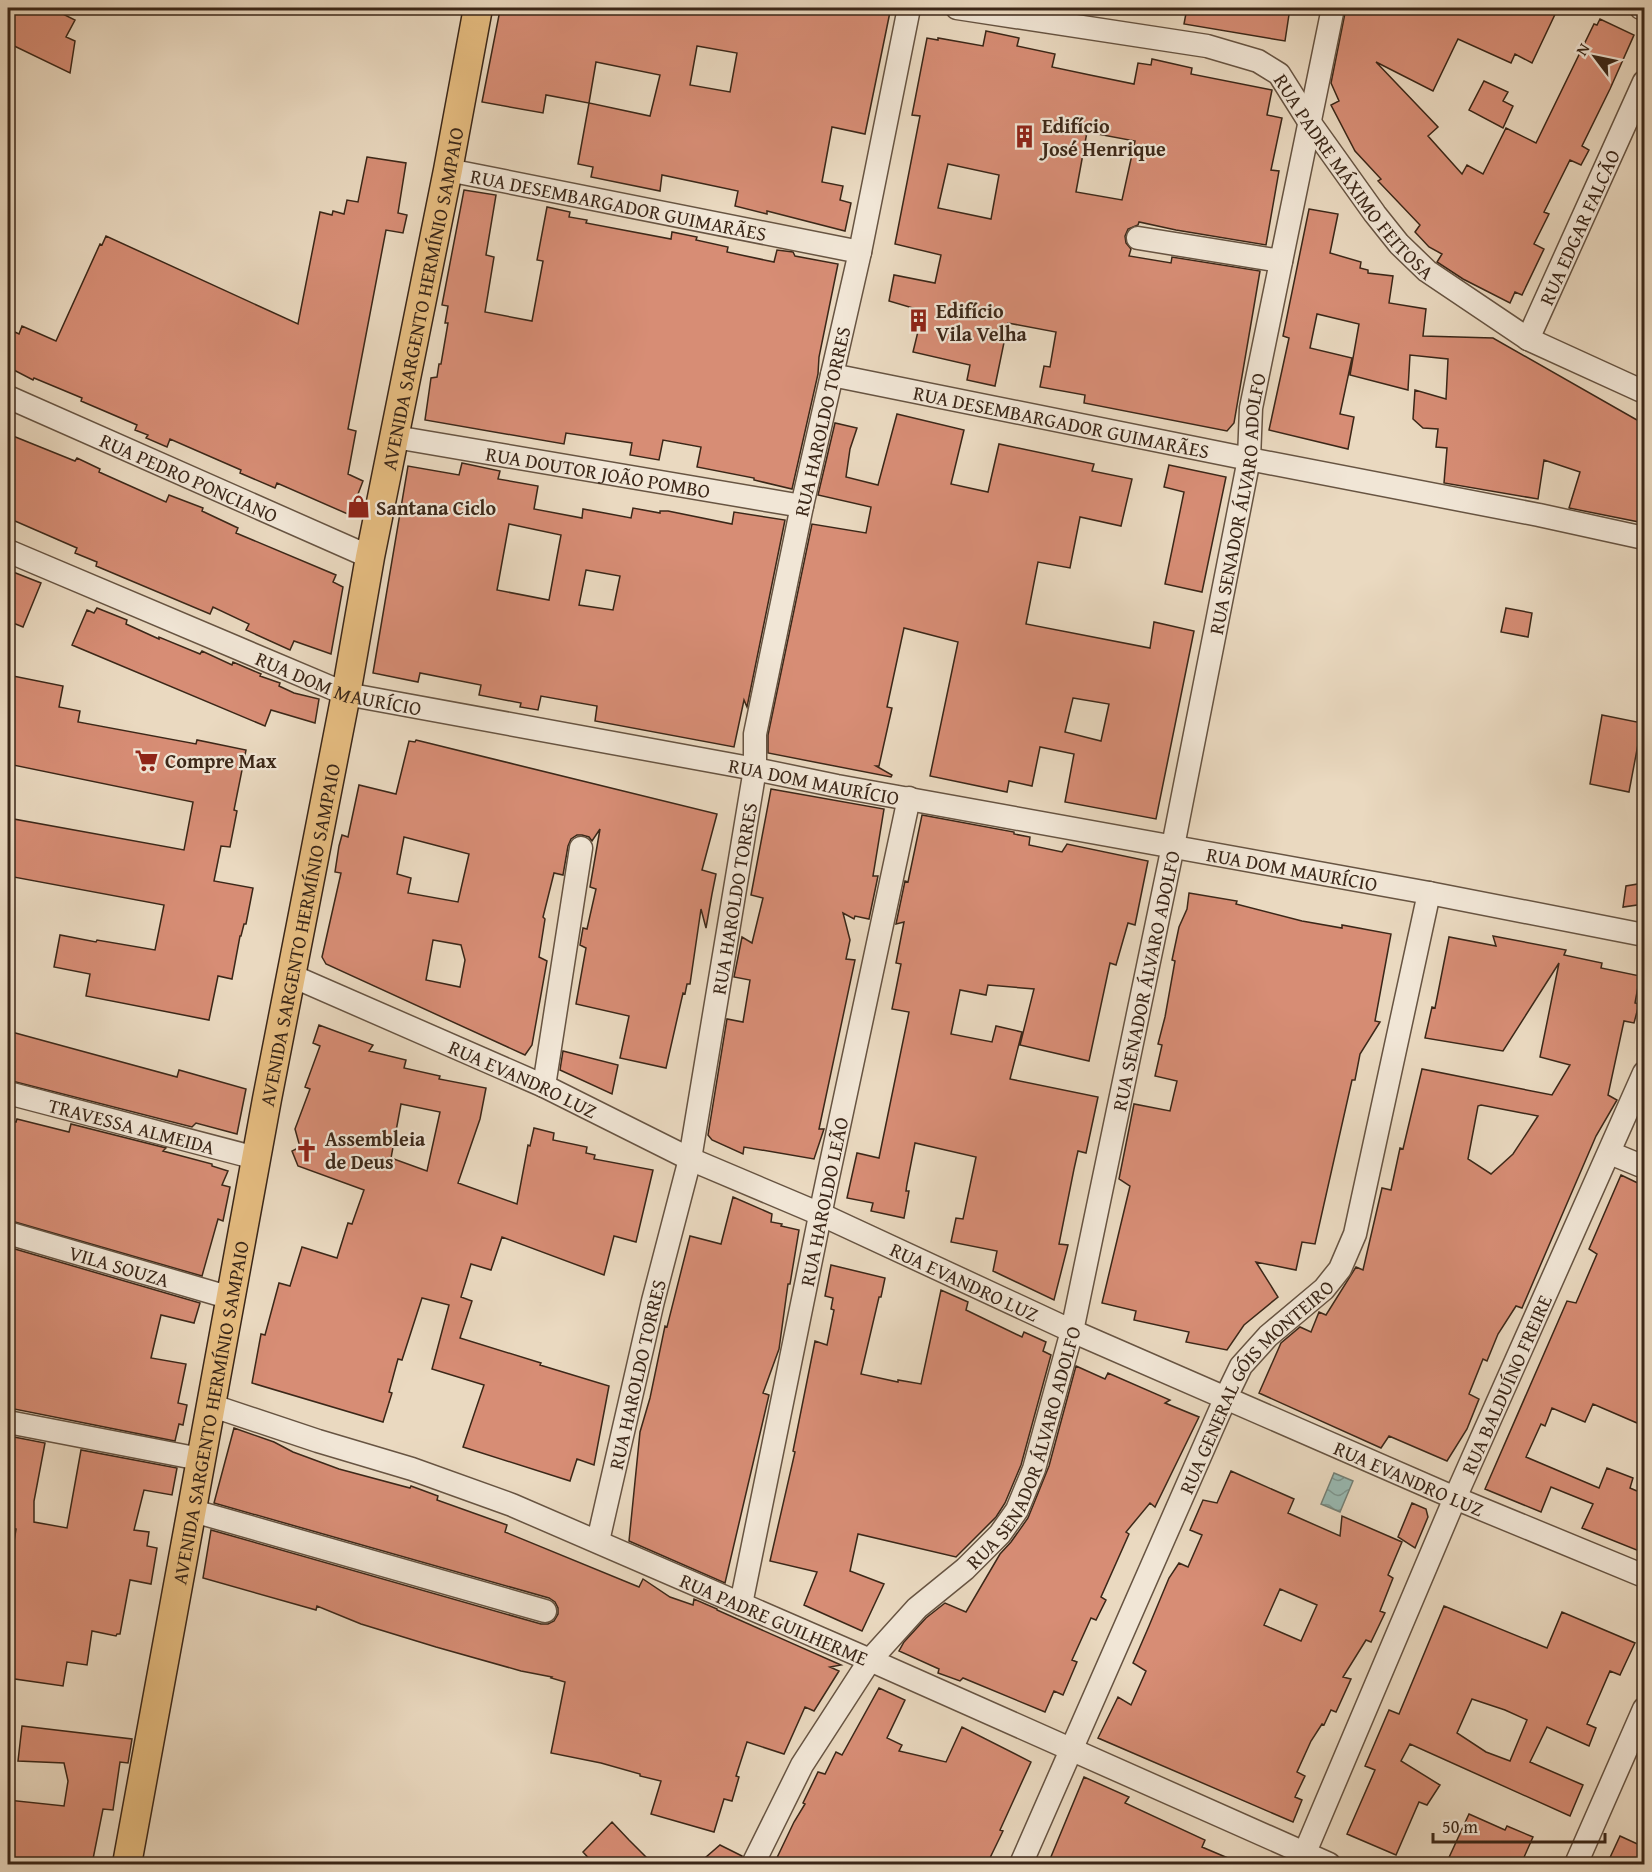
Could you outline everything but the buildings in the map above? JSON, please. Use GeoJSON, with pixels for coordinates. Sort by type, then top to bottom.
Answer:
{"type":"FeatureCollection","features":[{"type":"Feature","properties":{"kind":"main road","name":"AVENIDA SARGENTO HERMÍNIO SAMPAIO"},"geometry":{"type":"LineString","coordinates":[[127,1864],[256,1158],[346,694],[370,557],[448,170],[478,8]]}},
{"type":"Feature","properties":{"kind":"street","name":"RUA HAROLDO TORRES"},"geometry":{"type":"LineString","coordinates":[[598,1541],[653,1301],[690,1159],[755,769],[755,734],[802,506],[860,252],[909,8]]}},
{"type":"Feature","properties":{"kind":"street","name":"RUA PADRE MÁXIMO FEITOSA"},"geometry":{"type":"LineString","coordinates":[[957,8],[1207,46],[1258,61],[1279,74],[1310,123],[1399,244],[1427,270],[1528,339],[1644,392]]}},
{"type":"Feature","properties":{"kind":"street","name":"RUA SENADOR ÁLVARO ADOLFO"},"geometry":{"type":"LineString","coordinates":[[753,1864],[802,1765],[870,1660],[917,1608],[965,1569],[1000,1534],[1017,1510],[1034,1469],[1072,1331],[1173,846],[1248,459],[1251,408],[1333,8]]}},
{"type":"Feature","properties":{"kind":"street","name":"RUA EDGAR FALCÃO"},"geometry":{"type":"LineString","coordinates":[[1528,339],[1644,82]]}},
{"type":"Feature","properties":{"kind":"street","name":"RUA DESEMBARGADOR GUIMARÃES"},"geometry":{"type":"LineString","coordinates":[[448,170],[860,252]]}},
{"type":"Feature","properties":{"kind":"street"},"geometry":{"type":"LineString","coordinates":[[1138,238],[1281,261]]}},
{"type":"Feature","properties":{"kind":"street","name":"RUA DESEMBARGADOR GUIMARÃES"},"geometry":{"type":"LineString","coordinates":[[832,375],[1539,515],[1644,538]]}},
{"type":"Feature","properties":{"kind":"street","name":"RUA PEDRO PONCIANO"},"geometry":{"type":"LineString","coordinates":[[8,397],[370,557]]}},
{"type":"Feature","properties":{"kind":"street","name":"RUA DOUTOR JOÃO POMBO"},"geometry":{"type":"LineString","coordinates":[[395,437],[802,506]]}},
{"type":"Feature","properties":{"kind":"street","name":"RUA DOM MAURÍCIO"},"geometry":{"type":"LineString","coordinates":[[8,551],[346,694],[1429,893],[1644,935]]}},
{"type":"Feature","properties":{"kind":"street","name":"RUA HAROLDO LEÃO"},"geometry":{"type":"LineString","coordinates":[[741,1604],[820,1214],[909,798]]}},
{"type":"Feature","properties":{"kind":"street"},"geometry":{"type":"LineString","coordinates":[[544,1086],[581,848]]}},
{"type":"Feature","properties":{"kind":"street","name":"RUA GENERAL GÓIS MONTEIRO"},"geometry":{"type":"LineString","coordinates":[[1021,1864],[1241,1366],[1268,1336],[1324,1289],[1340,1269],[1355,1234],[1429,893]]}},
{"type":"Feature","properties":{"kind":"street","name":"RUA EVANDRO LUZ"},"geometry":{"type":"LineString","coordinates":[[291,975],[544,1086],[690,1159],[820,1214],[1072,1331],[1455,1498],[1644,1576]]}},
{"type":"Feature","properties":{"kind":"street","name":"RUA BALDUÍNO FREIRE"},"geometry":{"type":"LineString","coordinates":[[1302,1859],[1455,1498],[1644,1072]]}},
{"type":"Feature","properties":{"kind":"street","name":"TRAVESSA ALMEIDA"},"geometry":{"type":"LineString","coordinates":[[8,1093],[256,1158]]}},
{"type":"Feature","properties":{"kind":"street"},"geometry":{"type":"LineString","coordinates":[[1610,1153],[1644,1167]]}},
{"type":"Feature","properties":{"kind":"street","name":"VILA SOUZA"},"geometry":{"type":"LineString","coordinates":[[8,1233],[231,1298]]}},
{"type":"Feature","properties":{"kind":"street","name":"RUA PADRE GUILHERME"},"geometry":{"type":"LineString","coordinates":[[210,1405],[412,1469],[512,1505],[870,1660],[1070,1750],[1302,1859],[1329,1864]]}},
{"type":"Feature","properties":{"kind":"street"},"geometry":{"type":"LineString","coordinates":[[8,1422],[200,1459]]}},
{"type":"Feature","properties":{"kind":"street"},"geometry":{"type":"LineString","coordinates":[[190,1510],[545,1611]]}},
{"type":"Feature","properties":{"kind":"street"},"geometry":{"type":"LineString","coordinates":[[1576,1864],[1644,1709]]}},
{"type":"Feature","properties":{"kind":"water"},"geometry":{"type":"Polygon","coordinates":[[[1334,1473],[1353,1481],[1340,1512],[1321,1504],[1334,1473]]]}},
{"type":"Feature","properties":{"kind":"place","name":"Edifício José Henrique"},"geometry":{"type":"Point","coordinates":[1024,137]}},
{"type":"Feature","properties":{"kind":"place","name":"Edifício Vila Velha"},"geometry":{"type":"Point","coordinates":[918,321]}},
{"type":"Feature","properties":{"kind":"place","name":"Santana Ciclo"},"geometry":{"type":"Point","coordinates":[358,507]}},
{"type":"Feature","properties":{"kind":"place","name":"Compre Max"},"geometry":{"type":"Point","coordinates":[147,760]}},
{"type":"Feature","properties":{"kind":"place","name":"Assembleia de Deus"},"geometry":{"type":"Point","coordinates":[307,1150]}}]}
